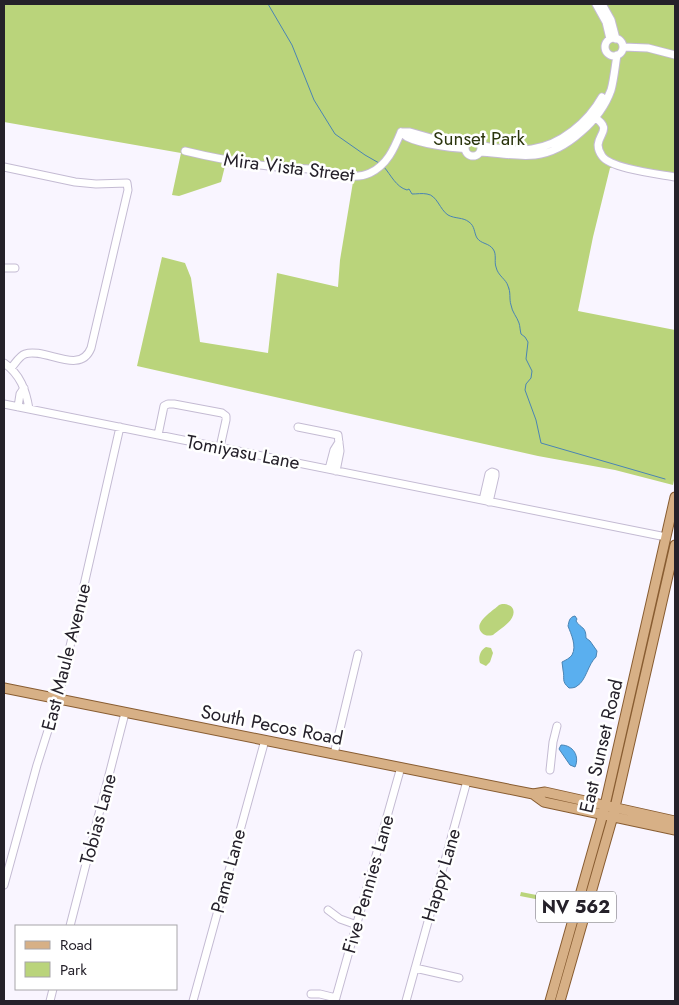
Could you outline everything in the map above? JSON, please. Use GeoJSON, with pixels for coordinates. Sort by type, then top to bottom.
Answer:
{"type":"FeatureCollection","features":[{"type":"Feature","properties":{"kind":"main road","name":"East Sunset Road"},"geometry":{"type":"LineString","coordinates":[[550,1001],[604,809],[675,497]]}},
{"type":"Feature","properties":{"kind":"main road"},"geometry":{"type":"LineString","coordinates":[[666,537],[670,541],[663,578],[671,582]]}},
{"type":"Feature","properties":{"kind":"main road","name":"East Sunset Road"},"geometry":{"type":"LineString","coordinates":[[560,1001],[614,812],[638,704],[671,582],[675,545]]}},
{"type":"Feature","properties":{"kind":"main road"},"geometry":{"type":"LineString","coordinates":[[652,648],[649,648],[648,640],[653,618],[657,578]]}},
{"type":"Feature","properties":{"kind":"main road"},"geometry":{"type":"LineString","coordinates":[[638,704],[638,683],[644,654],[643,647],[641,646]]}},
{"type":"Feature","properties":{"kind":"main road","name":"South Pecos Road"},"geometry":{"type":"LineString","coordinates":[[4,688],[533,794],[545,792],[675,830]]}},
{"type":"Feature","properties":{"kind":"main road","name":"South Pecos Road"},"geometry":{"type":"LineString","coordinates":[[614,812],[675,821]]}},
{"type":"Feature","properties":{"kind":"main road"},"geometry":{"type":"LineString","coordinates":[[577,943],[575,942],[575,931],[580,908],[578,900]]}},
{"type":"Feature","properties":{"kind":"main road"},"geometry":{"type":"LineString","coordinates":[[566,946],[570,948],[566,972],[567,978]]}},
{"type":"Feature","properties":{"kind":"street"},"geometry":{"type":"LineString","coordinates":[[596,4],[613,39],[621,42],[623,47],[621,53],[615,56],[608,54],[605,49],[606,43],[613,39]]}},
{"type":"Feature","properties":{"kind":"street"},"geometry":{"type":"LineString","coordinates":[[602,4],[611,20],[613,39]]}},
{"type":"Feature","properties":{"kind":"street"},"geometry":{"type":"LineString","coordinates":[[623,47],[648,48],[675,54]]}},
{"type":"Feature","properties":{"kind":"street","name":"Mira Vista Street"},"geometry":{"type":"LineString","coordinates":[[481,149],[532,150],[564,137],[592,115],[606,90],[615,56]]}},
{"type":"Feature","properties":{"kind":"street"},"geometry":{"type":"LineString","coordinates":[[592,115],[602,122],[604,126],[604,130],[598,140],[598,148],[602,157],[618,166],[675,178]]}},
{"type":"Feature","properties":{"kind":"street","name":"Mira Vista Street"},"geometry":{"type":"LineString","coordinates":[[185,152],[286,168],[363,176],[383,165],[392,152],[401,132],[410,132],[466,146]]}},
{"type":"Feature","properties":{"kind":"street","name":"Mira Vista Street"},"geometry":{"type":"LineString","coordinates":[[475,139],[480,142],[481,149],[478,155],[474,156],[468,154],[466,146],[469,140],[475,139]]}},
{"type":"Feature","properties":{"kind":"street"},"geometry":{"type":"LineString","coordinates":[[4,167],[73,182],[89,184],[127,183],[128,190],[89,354],[75,361],[26,353],[11,368]]}},
{"type":"Feature","properties":{"kind":"street"},"geometry":{"type":"LineString","coordinates":[[4,268],[15,268]]}},
{"type":"Feature","properties":{"kind":"street"},"geometry":{"type":"LineString","coordinates":[[4,363],[15,372],[24,388],[29,409]]}},
{"type":"Feature","properties":{"kind":"street"},"geometry":{"type":"LineString","coordinates":[[18,407],[20,394],[24,388]]}},
{"type":"Feature","properties":{"kind":"street","name":"Tomiyasu Lane"},"geometry":{"type":"LineString","coordinates":[[4,404],[666,537]]}},
{"type":"Feature","properties":{"kind":"street"},"geometry":{"type":"LineString","coordinates":[[158,435],[164,406],[174,404],[226,416],[220,447]]}},
{"type":"Feature","properties":{"kind":"street","name":"East Maule Avenue"},"geometry":{"type":"LineString","coordinates":[[4,885],[37,765],[58,699],[120,427]]}},
{"type":"Feature","properties":{"kind":"street"},"geometry":{"type":"LineString","coordinates":[[298,428],[338,435],[340,451],[333,470]]}},
{"type":"Feature","properties":{"kind":"street"},"geometry":{"type":"LineString","coordinates":[[334,754],[358,654]]}},
{"type":"Feature","properties":{"kind":"street","name":"Tobias Lane"},"geometry":{"type":"LineString","coordinates":[[70,925],[125,712]]}},
{"type":"Feature","properties":{"kind":"street"},"geometry":{"type":"LineString","coordinates":[[550,770],[553,742],[558,726]]}},
{"type":"Feature","properties":{"kind":"street","name":"Pama Lane"},"geometry":{"type":"LineString","coordinates":[[193,1001],[264,740]]}},
{"type":"Feature","properties":{"kind":"street","name":"Five Pennies Lane"},"geometry":{"type":"LineString","coordinates":[[336,1000],[402,768]]}},
{"type":"Feature","properties":{"kind":"street","name":"Happy Lane"},"geometry":{"type":"LineString","coordinates":[[406,1001],[467,781]]}},
{"type":"Feature","properties":{"kind":"street"},"geometry":{"type":"LineString","coordinates":[[328,910],[340,919],[357,924]]}},
{"type":"Feature","properties":{"kind":"street"},"geometry":{"type":"LineString","coordinates":[[415,968],[459,978]]}},
{"type":"Feature","properties":{"kind":"street"},"geometry":{"type":"LineString","coordinates":[[311,994],[320,994],[336,1000]]}},
{"type":"Feature","properties":{"kind":"green space","name":"Sunset Park"},"geometry":{"type":"Polygon","coordinates":[[[4,4],[675,4],[675,177],[618,166],[610,168],[593,237],[578,311],[675,330],[675,476],[673,485],[615,470],[538,456],[137,366],[162,257],[185,263],[191,278],[200,342],[268,353],[277,273],[338,287],[340,260],[353,182],[318,174],[225,166],[221,182],[179,196],[172,195],[181,153],[4,122],[4,4]]]}},
{"type":"Feature","properties":{"kind":"green space"},"geometry":{"type":"Polygon","coordinates":[[[502,604],[509,605],[513,609],[513,617],[493,635],[487,636],[483,634],[480,629],[481,621],[502,604]]]}},
{"type":"Feature","properties":{"kind":"green space"},"geometry":{"type":"Polygon","coordinates":[[[486,647],[491,648],[493,653],[490,662],[486,666],[480,663],[479,659],[481,652],[486,647]]]}},
{"type":"Feature","properties":{"kind":"green space"},"geometry":{"type":"Polygon","coordinates":[[[521,892],[557,899],[556,903],[520,896],[521,892]]]}},
{"type":"Feature","properties":{"kind":"water"},"geometry":{"type":"Polygon","coordinates":[[[575,616],[578,624],[585,631],[586,638],[597,651],[596,657],[580,684],[569,688],[564,682],[562,662],[572,655],[574,648],[568,626],[570,619],[575,616]]]}},
{"type":"Feature","properties":{"kind":"water"},"geometry":{"type":"Polygon","coordinates":[[[561,745],[572,749],[576,755],[575,767],[570,765],[559,749],[561,745]]]}},
{"type":"Feature","properties":{"kind":"waterway"},"geometry":{"type":"LineString","coordinates":[[268,4],[292,45],[314,100],[335,134],[379,163]]}},
{"type":"Feature","properties":{"kind":"waterway"},"geometry":{"type":"LineString","coordinates":[[384,167],[397,184],[407,190],[409,189],[412,194],[430,195],[448,215],[469,222],[479,240],[494,251],[495,265],[507,284],[512,308],[519,323],[521,334],[528,342],[526,359],[532,371],[525,390],[536,420],[541,443],[665,479]]}}]}
